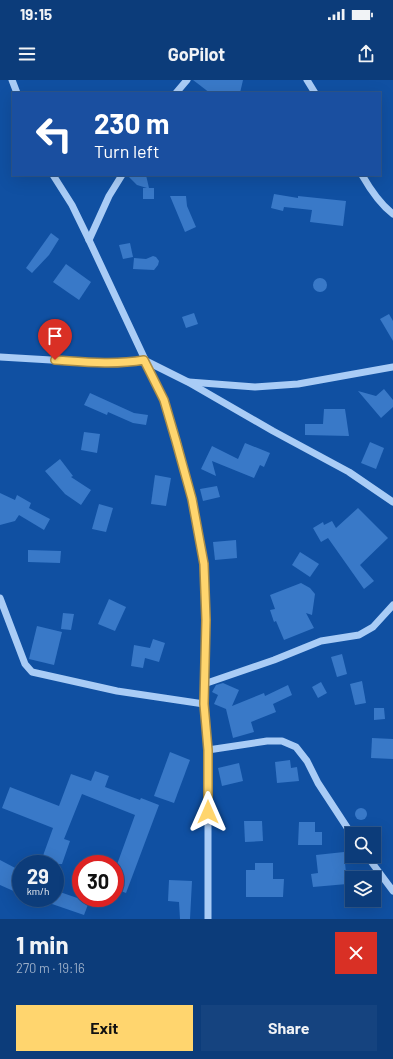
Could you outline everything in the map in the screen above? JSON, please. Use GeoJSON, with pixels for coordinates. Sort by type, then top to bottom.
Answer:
{"type":"FeatureCollection","features":[{"type":"Feature","properties":{"kind":"street"},"geometry":{"type":"LineString","coordinates":[[12,80],[17,92]]}},
{"type":"Feature","properties":{"kind":"street"},"geometry":{"type":"LineString","coordinates":[[177,92],[187,80]]}},
{"type":"Feature","properties":{"kind":"street"},"geometry":{"type":"LineString","coordinates":[[307,80],[314,92]]}},
{"type":"Feature","properties":{"kind":"street"},"geometry":{"type":"LineString","coordinates":[[54,176],[72,205],[164,400],[192,499],[201,542],[204,564],[206,620],[204,704],[208,750],[208,919]]}},
{"type":"Feature","properties":{"kind":"street"},"geometry":{"type":"LineString","coordinates":[[89,240],[109,196],[121,176]]}},
{"type":"Feature","properties":{"kind":"street"},"geometry":{"type":"LineString","coordinates":[[363,176],[387,209],[393,214]]}},
{"type":"Feature","properties":{"kind":"street"},"geometry":{"type":"LineString","coordinates":[[0,357],[102,363],[144,360],[188,382],[273,431],[349,472],[393,502]]}},
{"type":"Feature","properties":{"kind":"street"},"geometry":{"type":"LineString","coordinates":[[188,382],[255,387],[298,384],[393,367]]}},
{"type":"Feature","properties":{"kind":"street"},"geometry":{"type":"LineString","coordinates":[[0,598],[25,664],[32,672],[117,691],[204,704]]}},
{"type":"Feature","properties":{"kind":"street"},"geometry":{"type":"LineString","coordinates":[[204,684],[274,660],[321,641],[360,635],[373,627],[393,605]]}},
{"type":"Feature","properties":{"kind":"street"},"geometry":{"type":"LineString","coordinates":[[208,750],[282,740],[296,747],[307,761],[318,783],[347,827]]}},
{"type":"Feature","properties":{"kind":"street"},"geometry":{"type":"LineString","coordinates":[[372,863],[393,891]]}},
{"type":"Feature","properties":{"kind":"building"},"geometry":{"type":"Polygon","coordinates":[[[193,80],[243,80],[240,92],[209,92],[193,80]]]}},
{"type":"Feature","properties":{"kind":"building"},"geometry":{"type":"Polygon","coordinates":[[[128,176],[146,176],[149,188],[154,188],[154,199],[143,199],[143,188],[147,188],[137,185],[128,176]]]}},
{"type":"Feature","properties":{"kind":"building"},"geometry":{"type":"Polygon","coordinates":[[[274,194],[298,198],[298,196],[346,201],[343,226],[310,222],[312,210],[284,207],[283,211],[271,208],[274,194]]]}},
{"type":"Feature","properties":{"kind":"building"},"geometry":{"type":"Polygon","coordinates":[[[170,196],[186,196],[187,206],[196,227],[185,232],[170,196]]]}},
{"type":"Feature","properties":{"kind":"building"},"geometry":{"type":"Polygon","coordinates":[[[51,233],[59,239],[49,255],[32,273],[26,268],[51,233]]]}},
{"type":"Feature","properties":{"kind":"building"},"geometry":{"type":"Polygon","coordinates":[[[130,243],[133,257],[123,259],[119,245],[130,243]]]}},
{"type":"Feature","properties":{"kind":"building"},"geometry":{"type":"Polygon","coordinates":[[[153,256],[159,261],[154,270],[133,269],[134,258],[146,259],[153,256]]]}},
{"type":"Feature","properties":{"kind":"building"},"geometry":{"type":"Polygon","coordinates":[[[66,264],[91,282],[79,300],[53,282],[66,264]]]}},
{"type":"Feature","properties":{"kind":"building"},"geometry":{"type":"Polygon","coordinates":[[[320,278],[325,280],[327,285],[325,290],[320,292],[315,290],[313,285],[315,280],[320,278]]]}},
{"type":"Feature","properties":{"kind":"building"},"geometry":{"type":"Polygon","coordinates":[[[194,313],[198,324],[186,328],[182,317],[194,313]]]}},
{"type":"Feature","properties":{"kind":"building"},"geometry":{"type":"Polygon","coordinates":[[[389,314],[393,321],[393,341],[380,319],[389,314]]]}},
{"type":"Feature","properties":{"kind":"building"},"geometry":{"type":"Polygon","coordinates":[[[384,389],[393,400],[393,407],[381,418],[358,391],[376,396],[384,389]]]}},
{"type":"Feature","properties":{"kind":"building"},"geometry":{"type":"Polygon","coordinates":[[[90,393],[134,413],[148,415],[146,425],[133,423],[108,412],[107,415],[84,405],[90,393]]]}},
{"type":"Feature","properties":{"kind":"building"},"geometry":{"type":"Polygon","coordinates":[[[324,409],[345,409],[349,436],[305,435],[305,424],[323,424],[324,409]]]}},
{"type":"Feature","properties":{"kind":"building"},"geometry":{"type":"Polygon","coordinates":[[[84,432],[100,434],[97,453],[81,450],[84,432]]]}},
{"type":"Feature","properties":{"kind":"building"},"geometry":{"type":"Polygon","coordinates":[[[370,442],[384,448],[376,469],[361,463],[370,442]]]}},
{"type":"Feature","properties":{"kind":"building"},"geometry":{"type":"Polygon","coordinates":[[[245,443],[270,453],[264,467],[260,465],[254,478],[212,461],[216,476],[201,469],[212,446],[238,459],[245,443]]]}},
{"type":"Feature","properties":{"kind":"building"},"geometry":{"type":"Polygon","coordinates":[[[60,459],[73,476],[71,477],[91,490],[81,505],[65,494],[45,471],[60,459]]]}},
{"type":"Feature","properties":{"kind":"building"},"geometry":{"type":"Polygon","coordinates":[[[155,475],[171,478],[166,506],[151,504],[155,475]]]}},
{"type":"Feature","properties":{"kind":"building"},"geometry":{"type":"Polygon","coordinates":[[[217,486],[220,497],[203,501],[200,489],[217,486]]]}},
{"type":"Feature","properties":{"kind":"building"},"geometry":{"type":"Polygon","coordinates":[[[0,493],[15,500],[17,495],[31,503],[29,508],[50,519],[44,530],[19,515],[15,521],[0,525],[0,493]]]}},
{"type":"Feature","properties":{"kind":"building"},"geometry":{"type":"Polygon","coordinates":[[[99,504],[113,508],[106,532],[92,529],[99,504]]]}},
{"type":"Feature","properties":{"kind":"building"},"geometry":{"type":"Polygon","coordinates":[[[358,508],[388,538],[360,565],[374,581],[364,589],[328,538],[321,542],[313,528],[323,522],[324,525],[332,521],[336,528],[358,508]]]}},
{"type":"Feature","properties":{"kind":"building"},"geometry":{"type":"Polygon","coordinates":[[[236,540],[237,558],[215,560],[213,542],[236,540]]]}},
{"type":"Feature","properties":{"kind":"building"},"geometry":{"type":"Polygon","coordinates":[[[28,550],[61,551],[60,563],[28,562],[28,550]]]}},
{"type":"Feature","properties":{"kind":"building"},"geometry":{"type":"Polygon","coordinates":[[[300,552],[319,564],[310,577],[292,565],[300,552]]]}},
{"type":"Feature","properties":{"kind":"building"},"geometry":{"type":"Polygon","coordinates":[[[301,583],[310,588],[315,594],[312,615],[306,613],[314,628],[284,640],[276,621],[274,622],[270,610],[275,609],[270,595],[301,583]]]}},
{"type":"Feature","properties":{"kind":"building"},"geometry":{"type":"Polygon","coordinates":[[[109,599],[126,607],[115,631],[98,624],[109,599]]]}},
{"type":"Feature","properties":{"kind":"building"},"geometry":{"type":"Polygon","coordinates":[[[63,613],[74,614],[71,630],[61,629],[63,613]]]}},
{"type":"Feature","properties":{"kind":"building"},"geometry":{"type":"Polygon","coordinates":[[[37,626],[62,632],[54,665],[29,659],[37,626]]]}},
{"type":"Feature","properties":{"kind":"building"},"geometry":{"type":"Polygon","coordinates":[[[153,639],[165,643],[159,662],[145,658],[143,668],[131,666],[134,645],[150,648],[153,639]]]}},
{"type":"Feature","properties":{"kind":"building"},"geometry":{"type":"Polygon","coordinates":[[[342,654],[347,674],[337,677],[331,657],[342,654]]]}},
{"type":"Feature","properties":{"kind":"building"},"geometry":{"type":"Polygon","coordinates":[[[362,681],[366,703],[355,705],[350,684],[362,681]]]}},
{"type":"Feature","properties":{"kind":"building"},"geometry":{"type":"Polygon","coordinates":[[[321,682],[327,693],[318,698],[312,687],[321,682]]]}},
{"type":"Feature","properties":{"kind":"building"},"geometry":{"type":"Polygon","coordinates":[[[223,683],[239,690],[232,706],[264,693],[265,696],[288,685],[292,695],[273,704],[276,712],[251,722],[254,732],[233,738],[226,709],[214,704],[218,695],[212,692],[216,685],[223,683]]]}},
{"type":"Feature","properties":{"kind":"building"},"geometry":{"type":"Polygon","coordinates":[[[374,708],[384,708],[385,719],[374,720],[374,708]]]}},
{"type":"Feature","properties":{"kind":"building"},"geometry":{"type":"Polygon","coordinates":[[[372,738],[393,739],[393,759],[371,758],[372,738]]]}},
{"type":"Feature","properties":{"kind":"building"},"geometry":{"type":"Polygon","coordinates":[[[170,752],[190,760],[174,803],[154,796],[170,752]]]}},
{"type":"Feature","properties":{"kind":"building"},"geometry":{"type":"Polygon","coordinates":[[[290,760],[291,768],[297,767],[299,781],[277,783],[275,762],[290,760]]]}},
{"type":"Feature","properties":{"kind":"building"},"geometry":{"type":"Polygon","coordinates":[[[239,763],[243,781],[222,786],[218,768],[239,763]]]}},
{"type":"Feature","properties":{"kind":"building"},"geometry":{"type":"Polygon","coordinates":[[[95,771],[109,776],[105,787],[140,800],[141,798],[159,805],[126,893],[124,892],[124,855],[120,855],[135,815],[82,794],[64,839],[70,841],[64,858],[64,855],[43,855],[53,828],[2,808],[10,787],[59,806],[71,774],[91,781],[95,771]]]}},
{"type":"Feature","properties":{"kind":"building"},"geometry":{"type":"Polygon","coordinates":[[[361,808],[365,810],[367,814],[365,818],[361,820],[357,818],[355,814],[357,810],[361,808]]]}},
{"type":"Feature","properties":{"kind":"building"},"geometry":{"type":"Polygon","coordinates":[[[244,821],[262,821],[263,841],[245,842],[244,821]]]}},
{"type":"Feature","properties":{"kind":"building"},"geometry":{"type":"Polygon","coordinates":[[[299,822],[315,822],[315,832],[322,832],[322,845],[298,845],[299,822]]]}},
{"type":"Feature","properties":{"kind":"building"},"geometry":{"type":"Polygon","coordinates":[[[344,852],[345,884],[313,887],[311,874],[318,873],[316,855],[344,852]]]}},
{"type":"Feature","properties":{"kind":"building"},"geometry":{"type":"Polygon","coordinates":[[[0,860],[12,866],[12,890],[0,885],[0,860]]]}},
{"type":"Feature","properties":{"kind":"building"},"geometry":{"type":"Polygon","coordinates":[[[255,863],[273,863],[273,879],[284,879],[283,897],[246,897],[246,870],[255,870],[255,863]]]}},
{"type":"Feature","properties":{"kind":"building"},"geometry":{"type":"Polygon","coordinates":[[[169,880],[192,881],[190,919],[180,919],[179,902],[168,901],[169,880]]]}},
{"type":"Feature","properties":{"kind":"building"},"geometry":{"type":"Polygon","coordinates":[[[64,893],[72,896],[72,907],[87,907],[84,915],[61,907],[64,907],[64,893]]]}},
{"type":"Feature","properties":{"kind":"route"},"geometry":{"type":"LineString","coordinates":[[55,360],[102,363],[144,360],[164,400],[192,499],[204,564],[206,620],[204,704],[208,750],[208,812]]}}]}
